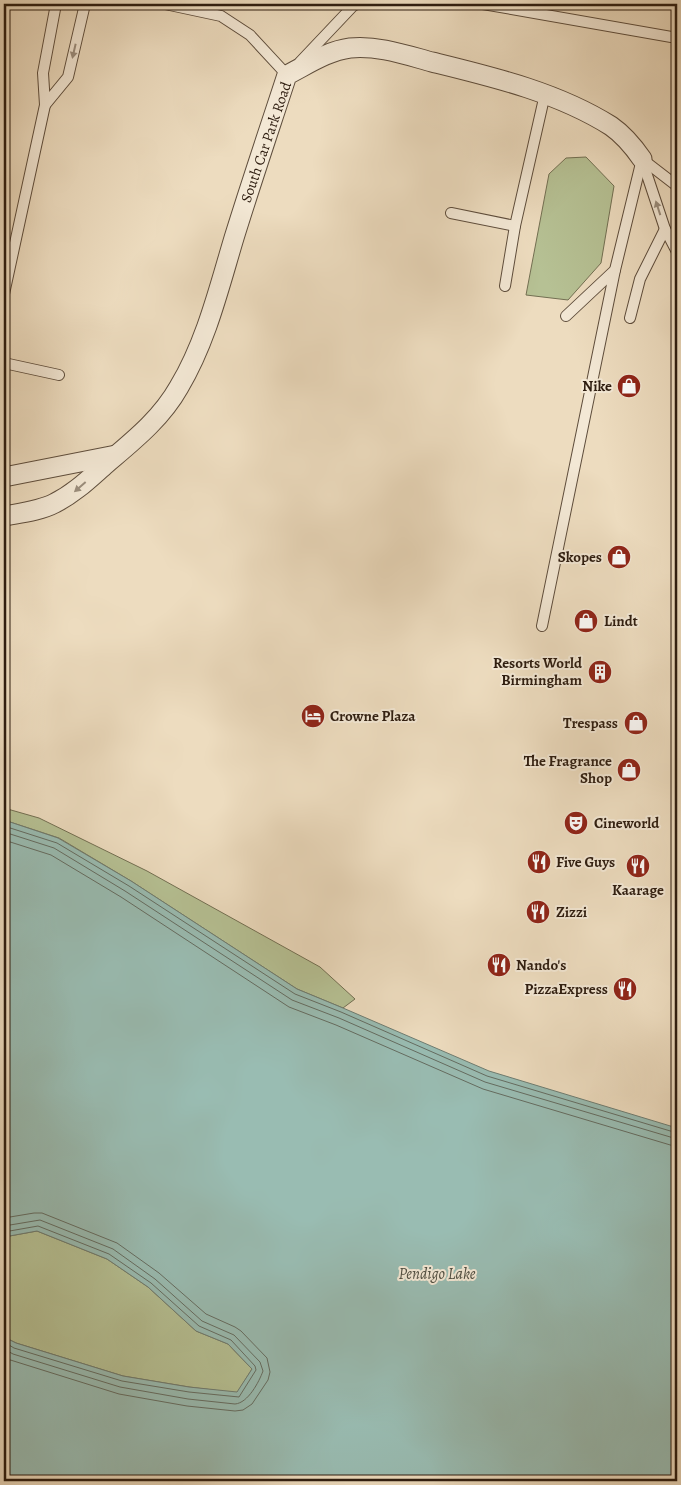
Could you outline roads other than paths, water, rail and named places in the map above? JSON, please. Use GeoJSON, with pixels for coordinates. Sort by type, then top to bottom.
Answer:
{"type":"FeatureCollection","features":[{"type":"Feature","properties":{"kind":"street","name":"South Car Park Road"},"geometry":{"type":"LineString","coordinates":[[4,516],[28,512],[53,504],[74,492],[144,432],[168,405],[188,371],[207,326],[246,198],[287,76],[330,53],[350,48],[363,48],[414,57],[484,75],[545,94],[612,127],[632,144],[642,159]]}},
{"type":"Feature","properties":{"kind":"street","name":"South Car Park Road"},"geometry":{"type":"LineString","coordinates":[[4,478],[117,455]]}},
{"type":"Feature","properties":{"kind":"lane"},"geometry":{"type":"LineString","coordinates":[[4,294],[45,105],[43,73],[56,4]]}},
{"type":"Feature","properties":{"kind":"lane"},"geometry":{"type":"LineString","coordinates":[[45,105],[68,77],[85,4]]}},
{"type":"Feature","properties":{"kind":"lane"},"geometry":{"type":"LineString","coordinates":[[165,4],[221,16],[250,34],[287,76],[357,4]]}},
{"type":"Feature","properties":{"kind":"lane"},"geometry":{"type":"LineString","coordinates":[[483,4],[677,38]]}},
{"type":"Feature","properties":{"kind":"lane"},"geometry":{"type":"LineString","coordinates":[[505,286],[515,226],[545,94]]}},
{"type":"Feature","properties":{"kind":"lane"},"geometry":{"type":"LineString","coordinates":[[642,159],[665,228],[677,252]]}},
{"type":"Feature","properties":{"kind":"lane"},"geometry":{"type":"LineString","coordinates":[[542,626],[614,270],[642,159]]}},
{"type":"Feature","properties":{"kind":"lane","name":"South Car Park Road"},"geometry":{"type":"LineString","coordinates":[[642,159],[677,186]]}},
{"type":"Feature","properties":{"kind":"lane"},"geometry":{"type":"LineString","coordinates":[[451,214],[515,226]]}},
{"type":"Feature","properties":{"kind":"lane"},"geometry":{"type":"LineString","coordinates":[[630,318],[640,279],[665,228]]}},
{"type":"Feature","properties":{"kind":"lane"},"geometry":{"type":"LineString","coordinates":[[566,316],[614,270]]}},
{"type":"Feature","properties":{"kind":"lane"},"geometry":{"type":"LineString","coordinates":[[4,363],[58,375]]}},
{"type":"Feature","properties":{"kind":"water","name":"Pendigo Lake"},"geometry":{"type":"Polygon","coordinates":[[[4,820],[58,838],[131,881],[297,989],[489,1071],[677,1128],[677,1481],[4,1481],[4,1337],[16,1343],[123,1376],[189,1387],[237,1392],[252,1369],[228,1344],[196,1331],[148,1287],[107,1259],[37,1231],[4,1237],[4,820]]]}},
{"type":"Feature","properties":{"kind":"place","name":"Nike"},"geometry":{"type":"Point","coordinates":[629,386]}},
{"type":"Feature","properties":{"kind":"place","name":"Skopes"},"geometry":{"type":"Point","coordinates":[619,557]}},
{"type":"Feature","properties":{"kind":"place","name":"Lindt"},"geometry":{"type":"Point","coordinates":[586,621]}},
{"type":"Feature","properties":{"kind":"place","name":"Resorts World Birmingham"},"geometry":{"type":"Point","coordinates":[600,672]}},
{"type":"Feature","properties":{"kind":"place","name":"Crowne Plaza"},"geometry":{"type":"Point","coordinates":[313,716]}},
{"type":"Feature","properties":{"kind":"place","name":"Trespass"},"geometry":{"type":"Point","coordinates":[636,723]}},
{"type":"Feature","properties":{"kind":"place","name":"The Fragrance Shop"},"geometry":{"type":"Point","coordinates":[629,770]}},
{"type":"Feature","properties":{"kind":"place","name":"Cineworld"},"geometry":{"type":"Point","coordinates":[576,823]}},
{"type":"Feature","properties":{"kind":"place","name":"Five Guys"},"geometry":{"type":"Point","coordinates":[539,862]}},
{"type":"Feature","properties":{"kind":"place","name":"Kaarage"},"geometry":{"type":"Point","coordinates":[638,866]}},
{"type":"Feature","properties":{"kind":"place","name":"Zizzi"},"geometry":{"type":"Point","coordinates":[538,912]}},
{"type":"Feature","properties":{"kind":"place","name":"Nando's"},"geometry":{"type":"Point","coordinates":[499,965]}},
{"type":"Feature","properties":{"kind":"place","name":"PizzaExpress"},"geometry":{"type":"Point","coordinates":[625,989]}}]}
